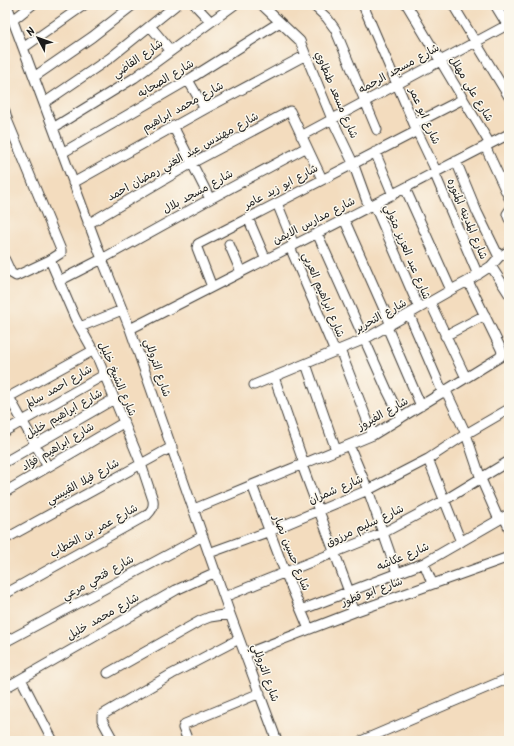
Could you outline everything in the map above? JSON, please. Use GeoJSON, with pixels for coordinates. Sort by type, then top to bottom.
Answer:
{"type":"FeatureCollection","features":[{"type":"Feature","properties":{"kind":"street","name":"شارع التروللي"},"geometry":{"type":"LineString","coordinates":[[7,5],[88,224],[130,329],[230,614],[277,741]]}},
{"type":"Feature","properties":{"kind":"street"},"geometry":{"type":"LineString","coordinates":[[13,20],[32,5]]}},
{"type":"Feature","properties":{"kind":"street"},"geometry":{"type":"LineString","coordinates":[[23,48],[84,5]]}},
{"type":"Feature","properties":{"kind":"street"},"geometry":{"type":"LineString","coordinates":[[34,77],[92,37],[134,5]]}},
{"type":"Feature","properties":{"kind":"street"},"geometry":{"type":"LineString","coordinates":[[44,103],[110,58],[176,5]]}},
{"type":"Feature","properties":{"kind":"street"},"geometry":{"type":"LineString","coordinates":[[195,5],[211,22]]}},
{"type":"Feature","properties":{"kind":"street","name":"شارع القاضي"},"geometry":{"type":"LineString","coordinates":[[53,128],[134,78],[234,5]]}},
{"type":"Feature","properties":{"kind":"street","name":"شارع مسعد طنطاوي"},"geometry":{"type":"LineString","coordinates":[[262,5],[297,38],[306,54],[332,119],[372,205]]}},
{"type":"Feature","properties":{"kind":"street"},"geometry":{"type":"LineString","coordinates":[[315,5],[328,18],[335,29],[377,130]]}},
{"type":"Feature","properties":{"kind":"street","name":"شارع ابو عمر"},"geometry":{"type":"LineString","coordinates":[[363,5],[415,128],[435,171]]}},
{"type":"Feature","properties":{"kind":"street","name":"شارع علي مهلل"},"geometry":{"type":"LineString","coordinates":[[407,5],[463,99],[488,145],[509,198]]}},
{"type":"Feature","properties":{"kind":"street"},"geometry":{"type":"LineString","coordinates":[[453,5],[509,97]]}},
{"type":"Feature","properties":{"kind":"street"},"geometry":{"type":"LineString","coordinates":[[495,5],[508,25]]}},
{"type":"Feature","properties":{"kind":"street","name":"شارع الصحابه"},"geometry":{"type":"LineString","coordinates":[[62,153],[188,80],[280,22]]}},
{"type":"Feature","properties":{"kind":"street","name":"شارع مسجد الرحمه"},"geometry":{"type":"LineString","coordinates":[[301,136],[440,60],[508,25]]}},
{"type":"Feature","properties":{"kind":"street"},"geometry":{"type":"LineString","coordinates":[[150,26],[171,51]]}},
{"type":"Feature","properties":{"kind":"street","name":"شارع محمد ابراهيم"},"geometry":{"type":"LineString","coordinates":[[73,183],[173,126],[306,54]]}},
{"type":"Feature","properties":{"kind":"street"},"geometry":{"type":"LineString","coordinates":[[188,80],[205,109]]}},
{"type":"Feature","properties":{"kind":"street","name":"شارع ابو زيد عامر"},"geometry":{"type":"LineString","coordinates":[[212,287],[197,248],[198,244],[375,152],[463,99]]}},
{"type":"Feature","properties":{"kind":"street"},"geometry":{"type":"LineString","coordinates":[[5,111],[7,124],[61,248],[60,253],[50,260],[16,276],[11,273],[5,260]]}},
{"type":"Feature","properties":{"kind":"street","name":"شارع مهندس عبد الغني رمضان احمد"},"geometry":{"type":"LineString","coordinates":[[88,224],[192,163],[290,111],[301,136]]}},
{"type":"Feature","properties":{"kind":"street"},"geometry":{"type":"LineString","coordinates":[[173,126],[210,198]]}},
{"type":"Feature","properties":{"kind":"street","name":"شارع مدارس الايمن"},"geometry":{"type":"LineString","coordinates":[[130,329],[509,134]]}},
{"type":"Feature","properties":{"kind":"street"},"geometry":{"type":"LineString","coordinates":[[301,136],[322,179]]}},
{"type":"Feature","properties":{"kind":"street","name":"شارع مسجد بلال"},"geometry":{"type":"LineString","coordinates":[[59,281],[102,259],[210,198],[307,147]]}},
{"type":"Feature","properties":{"kind":"street"},"geometry":{"type":"LineString","coordinates":[[375,152],[393,195]]}},
{"type":"Feature","properties":{"kind":"street"},"geometry":{"type":"LineString","coordinates":[[456,161],[477,212],[499,257]]}},
{"type":"Feature","properties":{"kind":"street","name":"شارع المدينه المنوره"},"geometry":{"type":"LineString","coordinates":[[435,171],[478,275]]}},
{"type":"Feature","properties":{"kind":"street"},"geometry":{"type":"LineString","coordinates":[[405,188],[451,290]]}},
{"type":"Feature","properties":{"kind":"street","name":"شارع ابراهيم العربي"},"geometry":{"type":"LineString","coordinates":[[277,203],[292,246],[372,435]]}},
{"type":"Feature","properties":{"kind":"street","name":"شارع عبد العزيز متولي"},"geometry":{"type":"LineString","coordinates":[[372,205],[419,308]]}},
{"type":"Feature","properties":{"kind":"street"},"geometry":{"type":"LineString","coordinates":[[509,211],[507,214],[509,220]]}},
{"type":"Feature","properties":{"kind":"street"},"geometry":{"type":"LineString","coordinates":[[248,218],[266,260]]}},
{"type":"Feature","properties":{"kind":"street"},"geometry":{"type":"LineString","coordinates":[[344,219],[421,406]]}},
{"type":"Feature","properties":{"kind":"street"},"geometry":{"type":"LineString","coordinates":[[317,233],[401,418]]}},
{"type":"Feature","properties":{"kind":"street"},"geometry":{"type":"LineString","coordinates":[[229,244],[241,272]]}},
{"type":"Feature","properties":{"kind":"street","name":"شارع التحرير"},"geometry":{"type":"LineString","coordinates":[[254,384],[365,339],[478,275],[491,266],[499,257],[509,251]]}},
{"type":"Feature","properties":{"kind":"street","name":"شارع الشيخ خليل"},"geometry":{"type":"LineString","coordinates":[[50,260],[80,327],[94,350],[141,464]]}},
{"type":"Feature","properties":{"kind":"street"},"geometry":{"type":"LineString","coordinates":[[491,266],[509,294]]}},
{"type":"Feature","properties":{"kind":"street","name":"شارع الفيروز"},"geometry":{"type":"LineString","coordinates":[[194,509],[372,435],[497,360],[502,353],[468,281]]}},
{"type":"Feature","properties":{"kind":"street"},"geometry":{"type":"LineString","coordinates":[[430,302],[466,378]]}},
{"type":"Feature","properties":{"kind":"street"},"geometry":{"type":"LineString","coordinates":[[80,327],[122,310]]}},
{"type":"Feature","properties":{"kind":"street"},"geometry":{"type":"LineString","coordinates":[[409,314],[444,392],[466,434],[481,479],[509,528]]}},
{"type":"Feature","properties":{"kind":"street"},"geometry":{"type":"LineString","coordinates":[[446,336],[484,315]]}},
{"type":"Feature","properties":{"kind":"street"},"geometry":{"type":"LineString","coordinates":[[48,467],[7,398],[94,350]]}},
{"type":"Feature","properties":{"kind":"street"},"geometry":{"type":"LineString","coordinates":[[306,364],[336,450]]}},
{"type":"Feature","properties":{"kind":"street","name":"شارع احمد سالم"},"geometry":{"type":"LineString","coordinates":[[5,431],[104,375]]}},
{"type":"Feature","properties":{"kind":"street"},"geometry":{"type":"LineString","coordinates":[[274,377],[319,511],[349,592],[348,598],[354,612]]}},
{"type":"Feature","properties":{"kind":"street","name":"شارع ابراهيم خليل"},"geometry":{"type":"LineString","coordinates":[[5,462],[114,399]]}},
{"type":"Feature","properties":{"kind":"street","name":"شارع شمران"},"geometry":{"type":"LineString","coordinates":[[209,553],[270,531],[368,490],[428,459],[466,434],[509,409]]}},
{"type":"Feature","properties":{"kind":"street","name":"شارع ابراهيم فؤاد"},"geometry":{"type":"LineString","coordinates":[[5,492],[123,423]]}},
{"type":"Feature","properties":{"kind":"street"},"geometry":{"type":"LineString","coordinates":[[349,445],[368,490],[398,573]]}},
{"type":"Feature","properties":{"kind":"street","name":"شارع فيلا القبيسي"},"geometry":{"type":"LineString","coordinates":[[5,539],[172,447]]}},
{"type":"Feature","properties":{"kind":"street"},"geometry":{"type":"LineString","coordinates":[[428,459],[461,542]]}},
{"type":"Feature","properties":{"kind":"street","name":"شارع سليم مرزوق"},"geometry":{"type":"LineString","coordinates":[[224,597],[384,533],[445,500],[509,461]]}},
{"type":"Feature","properties":{"kind":"street","name":"شارع عمر بن الخطاب"},"geometry":{"type":"LineString","coordinates":[[5,594],[152,511],[154,506],[153,500],[141,464]]}},
{"type":"Feature","properties":{"kind":"street","name":"شارع حسين نصار"},"geometry":{"type":"LineString","coordinates":[[252,485],[285,572],[309,629]]}},
{"type":"Feature","properties":{"kind":"street","name":"شارع عكاشه"},"geometry":{"type":"LineString","coordinates":[[301,610],[424,563],[504,517]]}},
{"type":"Feature","properties":{"kind":"street","name":"شارع فتحي مرعي"},"geometry":{"type":"LineString","coordinates":[[5,641],[203,536]]}},
{"type":"Feature","properties":{"kind":"street","name":"شارع ابو قطور"},"geometry":{"type":"LineString","coordinates":[[245,654],[432,583],[509,557]]}},
{"type":"Feature","properties":{"kind":"street"},"geometry":{"type":"LineString","coordinates":[[424,563],[432,583]]}},
{"type":"Feature","properties":{"kind":"street","name":"شارع محمد خليل"},"geometry":{"type":"LineString","coordinates":[[5,688],[176,590],[216,572]]}},
{"type":"Feature","properties":{"kind":"street"},"geometry":{"type":"LineString","coordinates":[[108,673],[200,621],[210,617],[230,614]]}},
{"type":"Feature","properties":{"kind":"street"},"geometry":{"type":"LineString","coordinates":[[113,740],[102,720],[102,715],[172,674],[239,639]]}},
{"type":"Feature","properties":{"kind":"street"},"geometry":{"type":"LineString","coordinates":[[361,741],[509,678]]}},
{"type":"Feature","properties":{"kind":"street"},"geometry":{"type":"LineString","coordinates":[[21,679],[53,741]]}},
{"type":"Feature","properties":{"kind":"street"},"geometry":{"type":"LineString","coordinates":[[188,741],[183,728],[185,724],[260,693]]}}]}
